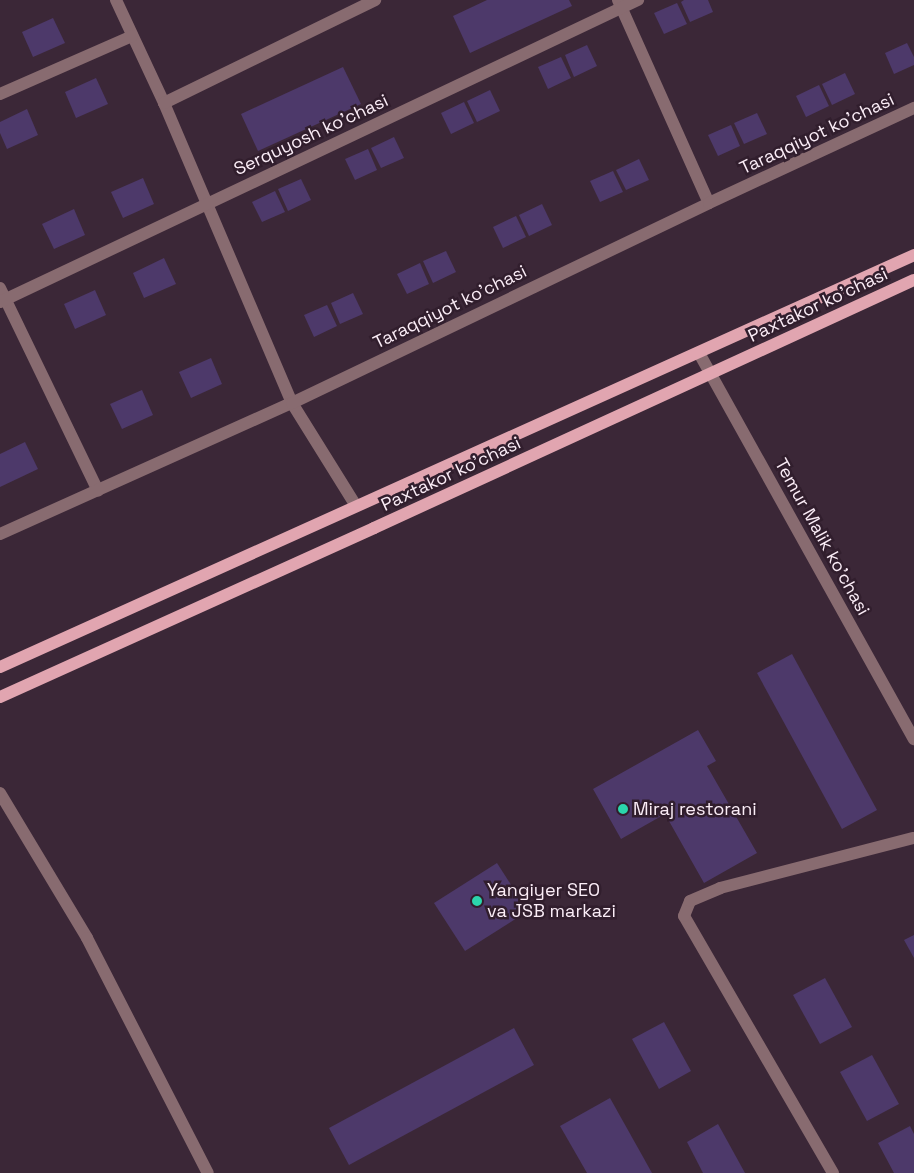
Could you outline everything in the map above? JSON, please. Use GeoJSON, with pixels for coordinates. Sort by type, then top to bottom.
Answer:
{"type":"FeatureCollection","features":[{"type":"Feature","properties":{"kind":"main road","name":"Paxtakor ko'chasi"},"geometry":{"type":"LineString","coordinates":[[0,667],[914,255]]}},
{"type":"Feature","properties":{"kind":"main road","name":"Paxtakor ko'chasi"},"geometry":{"type":"LineString","coordinates":[[0,697],[712,374],[914,280]]}},
{"type":"Feature","properties":{"kind":"street"},"geometry":{"type":"LineString","coordinates":[[116,0],[164,103],[292,403],[356,506]]}},
{"type":"Feature","properties":{"kind":"street"},"geometry":{"type":"LineString","coordinates":[[164,103],[375,0]]}},
{"type":"Feature","properties":{"kind":"street","name":"Serquyosh ko'chasi"},"geometry":{"type":"LineString","coordinates":[[3,301],[208,204],[619,4],[638,0]]}},
{"type":"Feature","properties":{"kind":"street"},"geometry":{"type":"LineString","coordinates":[[619,4],[709,203]]}},
{"type":"Feature","properties":{"kind":"street"},"geometry":{"type":"LineString","coordinates":[[0,94],[132,36]]}},
{"type":"Feature","properties":{"kind":"street","name":"Taraqqiyot ko'chasi"},"geometry":{"type":"LineString","coordinates":[[0,534],[292,403],[709,203],[914,108]]}},
{"type":"Feature","properties":{"kind":"street"},"geometry":{"type":"LineString","coordinates":[[0,288],[3,301],[98,490]]}},
{"type":"Feature","properties":{"kind":"street","name":"Temur Malik ko'chasi"},"geometry":{"type":"LineString","coordinates":[[699,353],[914,739]]}},
{"type":"Feature","properties":{"kind":"street"},"geometry":{"type":"LineString","coordinates":[[0,793],[87,938],[208,1173]]}},
{"type":"Feature","properties":{"kind":"street"},"geometry":{"type":"LineString","coordinates":[[833,1173],[684,916],[690,901],[720,888],[914,838]]}},
{"type":"Feature","properties":{"kind":"building"},"geometry":{"type":"Polygon","coordinates":[[[487,0],[569,0],[572,6],[470,53],[453,16],[487,0]]]}},
{"type":"Feature","properties":{"kind":"building"},"geometry":{"type":"Polygon","coordinates":[[[684,0],[708,0],[713,12],[690,22],[681,2],[684,0]]]}},
{"type":"Feature","properties":{"kind":"building"},"geometry":{"type":"Polygon","coordinates":[[[677,3],[687,24],[664,34],[654,13],[677,3]]]}},
{"type":"Feature","properties":{"kind":"building"},"geometry":{"type":"Polygon","coordinates":[[[53,18],[65,43],[33,57],[22,32],[53,18]]]}},
{"type":"Feature","properties":{"kind":"building"},"geometry":{"type":"Polygon","coordinates":[[[907,43],[914,57],[914,65],[894,74],[885,53],[907,43]]]}},
{"type":"Feature","properties":{"kind":"building"},"geometry":{"type":"Polygon","coordinates":[[[587,45],[597,66],[574,77],[565,55],[587,45]]]}},
{"type":"Feature","properties":{"kind":"building"},"geometry":{"type":"Polygon","coordinates":[[[561,57],[571,78],[548,89],[538,67],[561,57]]]}},
{"type":"Feature","properties":{"kind":"building"},"geometry":{"type":"Polygon","coordinates":[[[343,67],[361,104],[258,151],[241,114],[343,67]]]}},
{"type":"Feature","properties":{"kind":"building"},"geometry":{"type":"Polygon","coordinates":[[[845,73],[855,94],[832,105],[822,84],[845,73]]]}},
{"type":"Feature","properties":{"kind":"building"},"geometry":{"type":"Polygon","coordinates":[[[96,78],[108,104],[76,118],[65,92],[96,78]]]}},
{"type":"Feature","properties":{"kind":"building"},"geometry":{"type":"Polygon","coordinates":[[[819,85],[829,106],[806,117],[796,96],[819,85]]]}},
{"type":"Feature","properties":{"kind":"building"},"geometry":{"type":"Polygon","coordinates":[[[490,90],[500,111],[477,122],[467,101],[490,90]]]}},
{"type":"Feature","properties":{"kind":"building"},"geometry":{"type":"Polygon","coordinates":[[[464,102],[474,123],[451,134],[441,113],[464,102]]]}},
{"type":"Feature","properties":{"kind":"building"},"geometry":{"type":"Polygon","coordinates":[[[27,109],[38,135],[7,149],[0,133],[0,122],[27,109]]]}},
{"type":"Feature","properties":{"kind":"building"},"geometry":{"type":"Polygon","coordinates":[[[757,113],[767,134],[744,144],[734,123],[757,113]]]}},
{"type":"Feature","properties":{"kind":"building"},"geometry":{"type":"Polygon","coordinates":[[[731,125],[740,146],[718,156],[708,135],[731,125]]]}},
{"type":"Feature","properties":{"kind":"building"},"geometry":{"type":"Polygon","coordinates":[[[394,137],[404,158],[381,168],[371,148],[394,137]]]}},
{"type":"Feature","properties":{"kind":"building"},"geometry":{"type":"Polygon","coordinates":[[[368,149],[377,170],[355,180],[345,159],[368,149]]]}},
{"type":"Feature","properties":{"kind":"building"},"geometry":{"type":"Polygon","coordinates":[[[639,159],[649,180],[626,190],[616,170],[639,159]]]}},
{"type":"Feature","properties":{"kind":"building"},"geometry":{"type":"Polygon","coordinates":[[[613,171],[623,192],[600,202],[590,181],[613,171]]]}},
{"type":"Feature","properties":{"kind":"building"},"geometry":{"type":"Polygon","coordinates":[[[143,178],[154,204],[123,218],[111,192],[143,178]]]}},
{"type":"Feature","properties":{"kind":"building"},"geometry":{"type":"Polygon","coordinates":[[[301,179],[311,200],[288,211],[278,189],[301,179]]]}},
{"type":"Feature","properties":{"kind":"building"},"geometry":{"type":"Polygon","coordinates":[[[275,191],[285,212],[262,222],[252,202],[275,191]]]}},
{"type":"Feature","properties":{"kind":"building"},"geometry":{"type":"Polygon","coordinates":[[[542,204],[552,225],[529,236],[519,215],[542,204]]]}},
{"type":"Feature","properties":{"kind":"building"},"geometry":{"type":"Polygon","coordinates":[[[74,209],[85,235],[54,249],[42,224],[74,209]]]}},
{"type":"Feature","properties":{"kind":"building"},"geometry":{"type":"Polygon","coordinates":[[[516,216],[526,237],[503,248],[493,227],[516,216]]]}},
{"type":"Feature","properties":{"kind":"building"},"geometry":{"type":"Polygon","coordinates":[[[446,251],[456,272],[433,283],[423,261],[446,251]]]}},
{"type":"Feature","properties":{"kind":"building"},"geometry":{"type":"Polygon","coordinates":[[[164,258],[176,284],[144,298],[133,273],[164,258]]]}},
{"type":"Feature","properties":{"kind":"building"},"geometry":{"type":"Polygon","coordinates":[[[420,263],[429,284],[407,294],[397,274],[420,263]]]}},
{"type":"Feature","properties":{"kind":"building"},"geometry":{"type":"Polygon","coordinates":[[[95,290],[106,315],[75,329],[64,304],[95,290]]]}},
{"type":"Feature","properties":{"kind":"building"},"geometry":{"type":"Polygon","coordinates":[[[353,293],[363,314],[340,324],[331,303],[353,293]]]}},
{"type":"Feature","properties":{"kind":"building"},"geometry":{"type":"Polygon","coordinates":[[[327,305],[337,326],[314,337],[304,315],[327,305]]]}},
{"type":"Feature","properties":{"kind":"building"},"geometry":{"type":"Polygon","coordinates":[[[211,358],[222,384],[191,398],[179,372],[211,358]]]}},
{"type":"Feature","properties":{"kind":"building"},"geometry":{"type":"Polygon","coordinates":[[[142,390],[153,415],[122,429],[110,404],[142,390]]]}},
{"type":"Feature","properties":{"kind":"building"},"geometry":{"type":"Polygon","coordinates":[[[25,442],[38,469],[0,487],[0,454],[25,442]]]}},
{"type":"Feature","properties":{"kind":"building"},"geometry":{"type":"Polygon","coordinates":[[[792,654],[877,810],[842,829],[757,673],[792,654]]]}},
{"type":"Feature","properties":{"kind":"building"},"geometry":{"type":"Polygon","coordinates":[[[698,730],[716,761],[707,766],[757,853],[704,883],[665,814],[621,839],[593,789],[698,730]]]}},
{"type":"Feature","properties":{"kind":"building"},"geometry":{"type":"Polygon","coordinates":[[[497,863],[528,911],[465,951],[434,903],[497,863]]]}},
{"type":"Feature","properties":{"kind":"building"},"geometry":{"type":"Polygon","coordinates":[[[914,935],[914,958],[904,940],[914,935]]]}},
{"type":"Feature","properties":{"kind":"building"},"geometry":{"type":"Polygon","coordinates":[[[825,978],[852,1027],[820,1044],[793,995],[825,978]]]}},
{"type":"Feature","properties":{"kind":"building"},"geometry":{"type":"Polygon","coordinates":[[[664,1022],[691,1071],[659,1089],[632,1039],[664,1022]]]}},
{"type":"Feature","properties":{"kind":"building"},"geometry":{"type":"Polygon","coordinates":[[[514,1028],[534,1065],[349,1165],[329,1128],[514,1028]]]}},
{"type":"Feature","properties":{"kind":"building"},"geometry":{"type":"Polygon","coordinates":[[[872,1055],[899,1104],[867,1121],[840,1072],[872,1055]]]}},
{"type":"Feature","properties":{"kind":"building"},"geometry":{"type":"Polygon","coordinates":[[[610,1098],[652,1173],[587,1173],[560,1126],[610,1098]]]}},
{"type":"Feature","properties":{"kind":"building"},"geometry":{"type":"Polygon","coordinates":[[[718,1124],[745,1173],[703,1173],[687,1142],[718,1124]]]}},
{"type":"Feature","properties":{"kind":"building"},"geometry":{"type":"Polygon","coordinates":[[[910,1126],[914,1134],[914,1173],[894,1173],[878,1143],[910,1126]]]}},
{"type":"Feature","properties":{"kind":"place","name":"Miraj restorani"},"geometry":{"type":"Point","coordinates":[623,809]}},
{"type":"Feature","properties":{"kind":"place","name":"Yangiyer SEO va JSB markazi"},"geometry":{"type":"Point","coordinates":[477,901]}}]}
